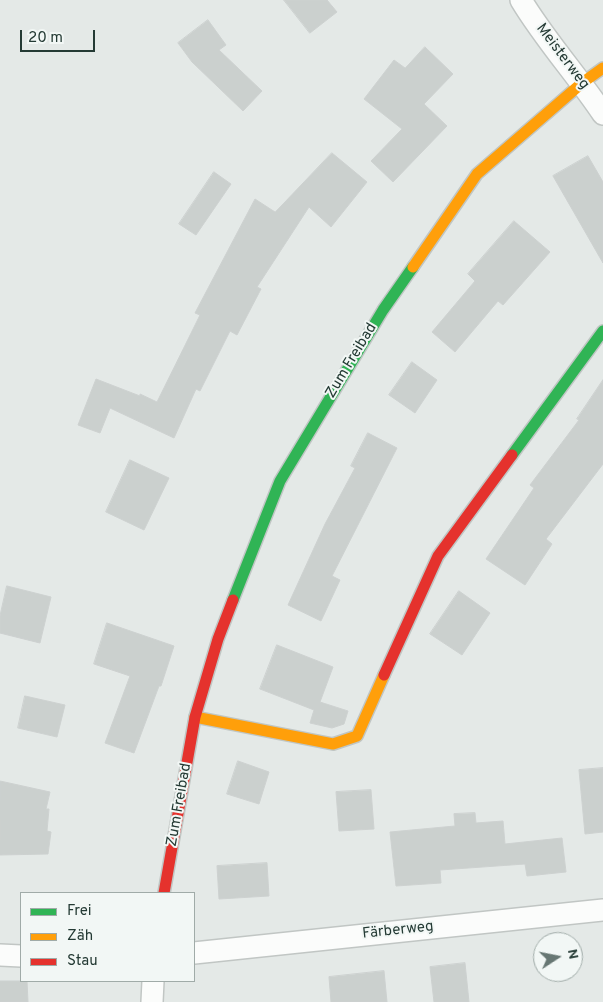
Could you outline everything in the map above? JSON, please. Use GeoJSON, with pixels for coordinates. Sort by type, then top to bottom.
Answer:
{"type":"FeatureCollection","features":[{"type":"Feature","properties":{"kind":"street","name":"Meisterweg"},"geometry":{"type":"LineString","coordinates":[[521,0],[603,114]]}},
{"type":"Feature","properties":{"kind":"street","name":"Zum Freibad"},"geometry":{"type":"LineString","coordinates":[[164,892],[195,717],[218,639],[280,481],[383,310],[477,174],[582,83],[603,68]]}},
{"type":"Feature","properties":{"kind":"street"},"geometry":{"type":"LineString","coordinates":[[195,717],[333,744],[357,736],[438,556],[603,332]]}},
{"type":"Feature","properties":{"kind":"street","name":"Färberweg"},"geometry":{"type":"LineString","coordinates":[[195,954],[603,910]]}},
{"type":"Feature","properties":{"kind":"street"},"geometry":{"type":"LineString","coordinates":[[0,955],[20,956]]}},
{"type":"Feature","properties":{"kind":"street"},"geometry":{"type":"LineString","coordinates":[[152,1002],[153,982]]}},
{"type":"Feature","properties":{"kind":"building"},"geometry":{"type":"Polygon","coordinates":[[[284,0],[327,0],[337,12],[310,33],[284,0]]]}},
{"type":"Feature","properties":{"kind":"building"},"geometry":{"type":"Polygon","coordinates":[[[208,20],[226,45],[219,50],[262,91],[243,111],[192,62],[178,43],[208,20]]]}},
{"type":"Feature","properties":{"kind":"building"},"geometry":{"type":"Polygon","coordinates":[[[425,47],[453,74],[424,104],[447,126],[393,182],[371,161],[402,129],[364,99],[394,60],[405,68],[425,47]]]}},
{"type":"Feature","properties":{"kind":"building"},"geometry":{"type":"Polygon","coordinates":[[[332,153],[367,182],[331,227],[309,207],[257,287],[261,289],[237,335],[230,331],[200,391],[196,389],[174,438],[110,408],[100,433],[78,425],[96,379],[157,402],[200,315],[195,313],[255,199],[275,212],[332,153]]]}},
{"type":"Feature","properties":{"kind":"building"},"geometry":{"type":"Polygon","coordinates":[[[588,156],[603,182],[603,263],[553,176],[588,156]]]}},
{"type":"Feature","properties":{"kind":"building"},"geometry":{"type":"Polygon","coordinates":[[[214,172],[231,184],[196,235],[179,224],[214,172]]]}},
{"type":"Feature","properties":{"kind":"building"},"geometry":{"type":"Polygon","coordinates":[[[514,221],[550,252],[503,305],[498,301],[455,352],[432,332],[475,281],[468,274],[514,221]]]}},
{"type":"Feature","properties":{"kind":"building"},"geometry":{"type":"Polygon","coordinates":[[[412,362],[437,380],[415,413],[389,395],[412,362]]]}},
{"type":"Feature","properties":{"kind":"building"},"geometry":{"type":"Polygon","coordinates":[[[603,380],[603,464],[546,539],[552,544],[525,585],[486,559],[534,488],[530,485],[579,420],[577,419],[603,380]]]}},
{"type":"Feature","properties":{"kind":"building"},"geometry":{"type":"Polygon","coordinates":[[[368,433],[397,448],[332,576],[340,580],[321,621],[288,605],[325,524],[355,468],[351,466],[368,433]]]}},
{"type":"Feature","properties":{"kind":"building"},"geometry":{"type":"Polygon","coordinates":[[[130,460],[169,478],[144,530],[106,512],[130,460]]]}},
{"type":"Feature","properties":{"kind":"building"},"geometry":{"type":"Polygon","coordinates":[[[7,586],[51,597],[40,643],[0,633],[0,616],[7,586]]]}},
{"type":"Feature","properties":{"kind":"building"},"geometry":{"type":"Polygon","coordinates":[[[459,591],[490,613],[462,655],[430,634],[459,591]]]}},
{"type":"Feature","properties":{"kind":"building"},"geometry":{"type":"Polygon","coordinates":[[[107,623],[174,646],[161,686],[159,686],[134,753],[105,743],[130,676],[94,664],[107,623]]]}},
{"type":"Feature","properties":{"kind":"building"},"geometry":{"type":"Polygon","coordinates":[[[277,645],[333,667],[320,702],[348,711],[344,724],[332,728],[310,723],[314,710],[260,689],[277,645]]]}},
{"type":"Feature","properties":{"kind":"building"},"geometry":{"type":"Polygon","coordinates":[[[25,696],[65,705],[57,737],[18,728],[25,696]]]}},
{"type":"Feature","properties":{"kind":"building"},"geometry":{"type":"Polygon","coordinates":[[[238,761],[269,772],[259,804],[227,794],[238,761]]]}},
{"type":"Feature","properties":{"kind":"building"},"geometry":{"type":"Polygon","coordinates":[[[603,768],[603,832],[585,834],[579,770],[603,768]]]}},
{"type":"Feature","properties":{"kind":"building"},"geometry":{"type":"Polygon","coordinates":[[[0,781],[50,792],[46,809],[49,809],[47,831],[51,832],[48,854],[0,855],[0,781]]]}},
{"type":"Feature","properties":{"kind":"building"},"geometry":{"type":"Polygon","coordinates":[[[371,790],[374,829],[339,831],[336,792],[371,790]]]}},
{"type":"Feature","properties":{"kind":"building"},"geometry":{"type":"Polygon","coordinates":[[[475,813],[476,823],[503,821],[505,844],[562,838],[566,872],[527,876],[525,864],[440,870],[441,883],[396,886],[390,832],[455,826],[454,814],[475,813]]]}},
{"type":"Feature","properties":{"kind":"building"},"geometry":{"type":"Polygon","coordinates":[[[267,863],[269,896],[219,899],[217,866],[267,863]]]}},
{"type":"Feature","properties":{"kind":"building"},"geometry":{"type":"Polygon","coordinates":[[[465,963],[469,1002],[434,1002],[430,967],[465,963]]]}},
{"type":"Feature","properties":{"kind":"building"},"geometry":{"type":"Polygon","coordinates":[[[384,971],[387,1002],[331,1002],[329,977],[384,971]]]}},
{"type":"Feature","properties":{"kind":"building"},"geometry":{"type":"Polygon","coordinates":[[[0,981],[27,982],[28,1002],[0,1002],[0,981]]]}},
{"type":"Feature","properties":{"kind":"traffic: fast"},"geometry":{"type":"LineString","coordinates":[[233,600],[280,481],[383,310],[413,267]]}},
{"type":"Feature","properties":{"kind":"traffic: fast"},"geometry":{"type":"LineString","coordinates":[[512,455],[603,331]]}},
{"type":"Feature","properties":{"kind":"traffic: slow"},"geometry":{"type":"LineString","coordinates":[[413,267],[477,174],[582,83],[603,68]]}},
{"type":"Feature","properties":{"kind":"traffic: slow"},"geometry":{"type":"LineString","coordinates":[[195,717],[333,744],[357,736],[384,675]]}},
{"type":"Feature","properties":{"kind":"traffic: jam"},"geometry":{"type":"LineString","coordinates":[[384,675],[438,556],[512,455]]}},
{"type":"Feature","properties":{"kind":"traffic: jam"},"geometry":{"type":"LineString","coordinates":[[164,892],[195,717],[218,639],[233,600]]}}]}
